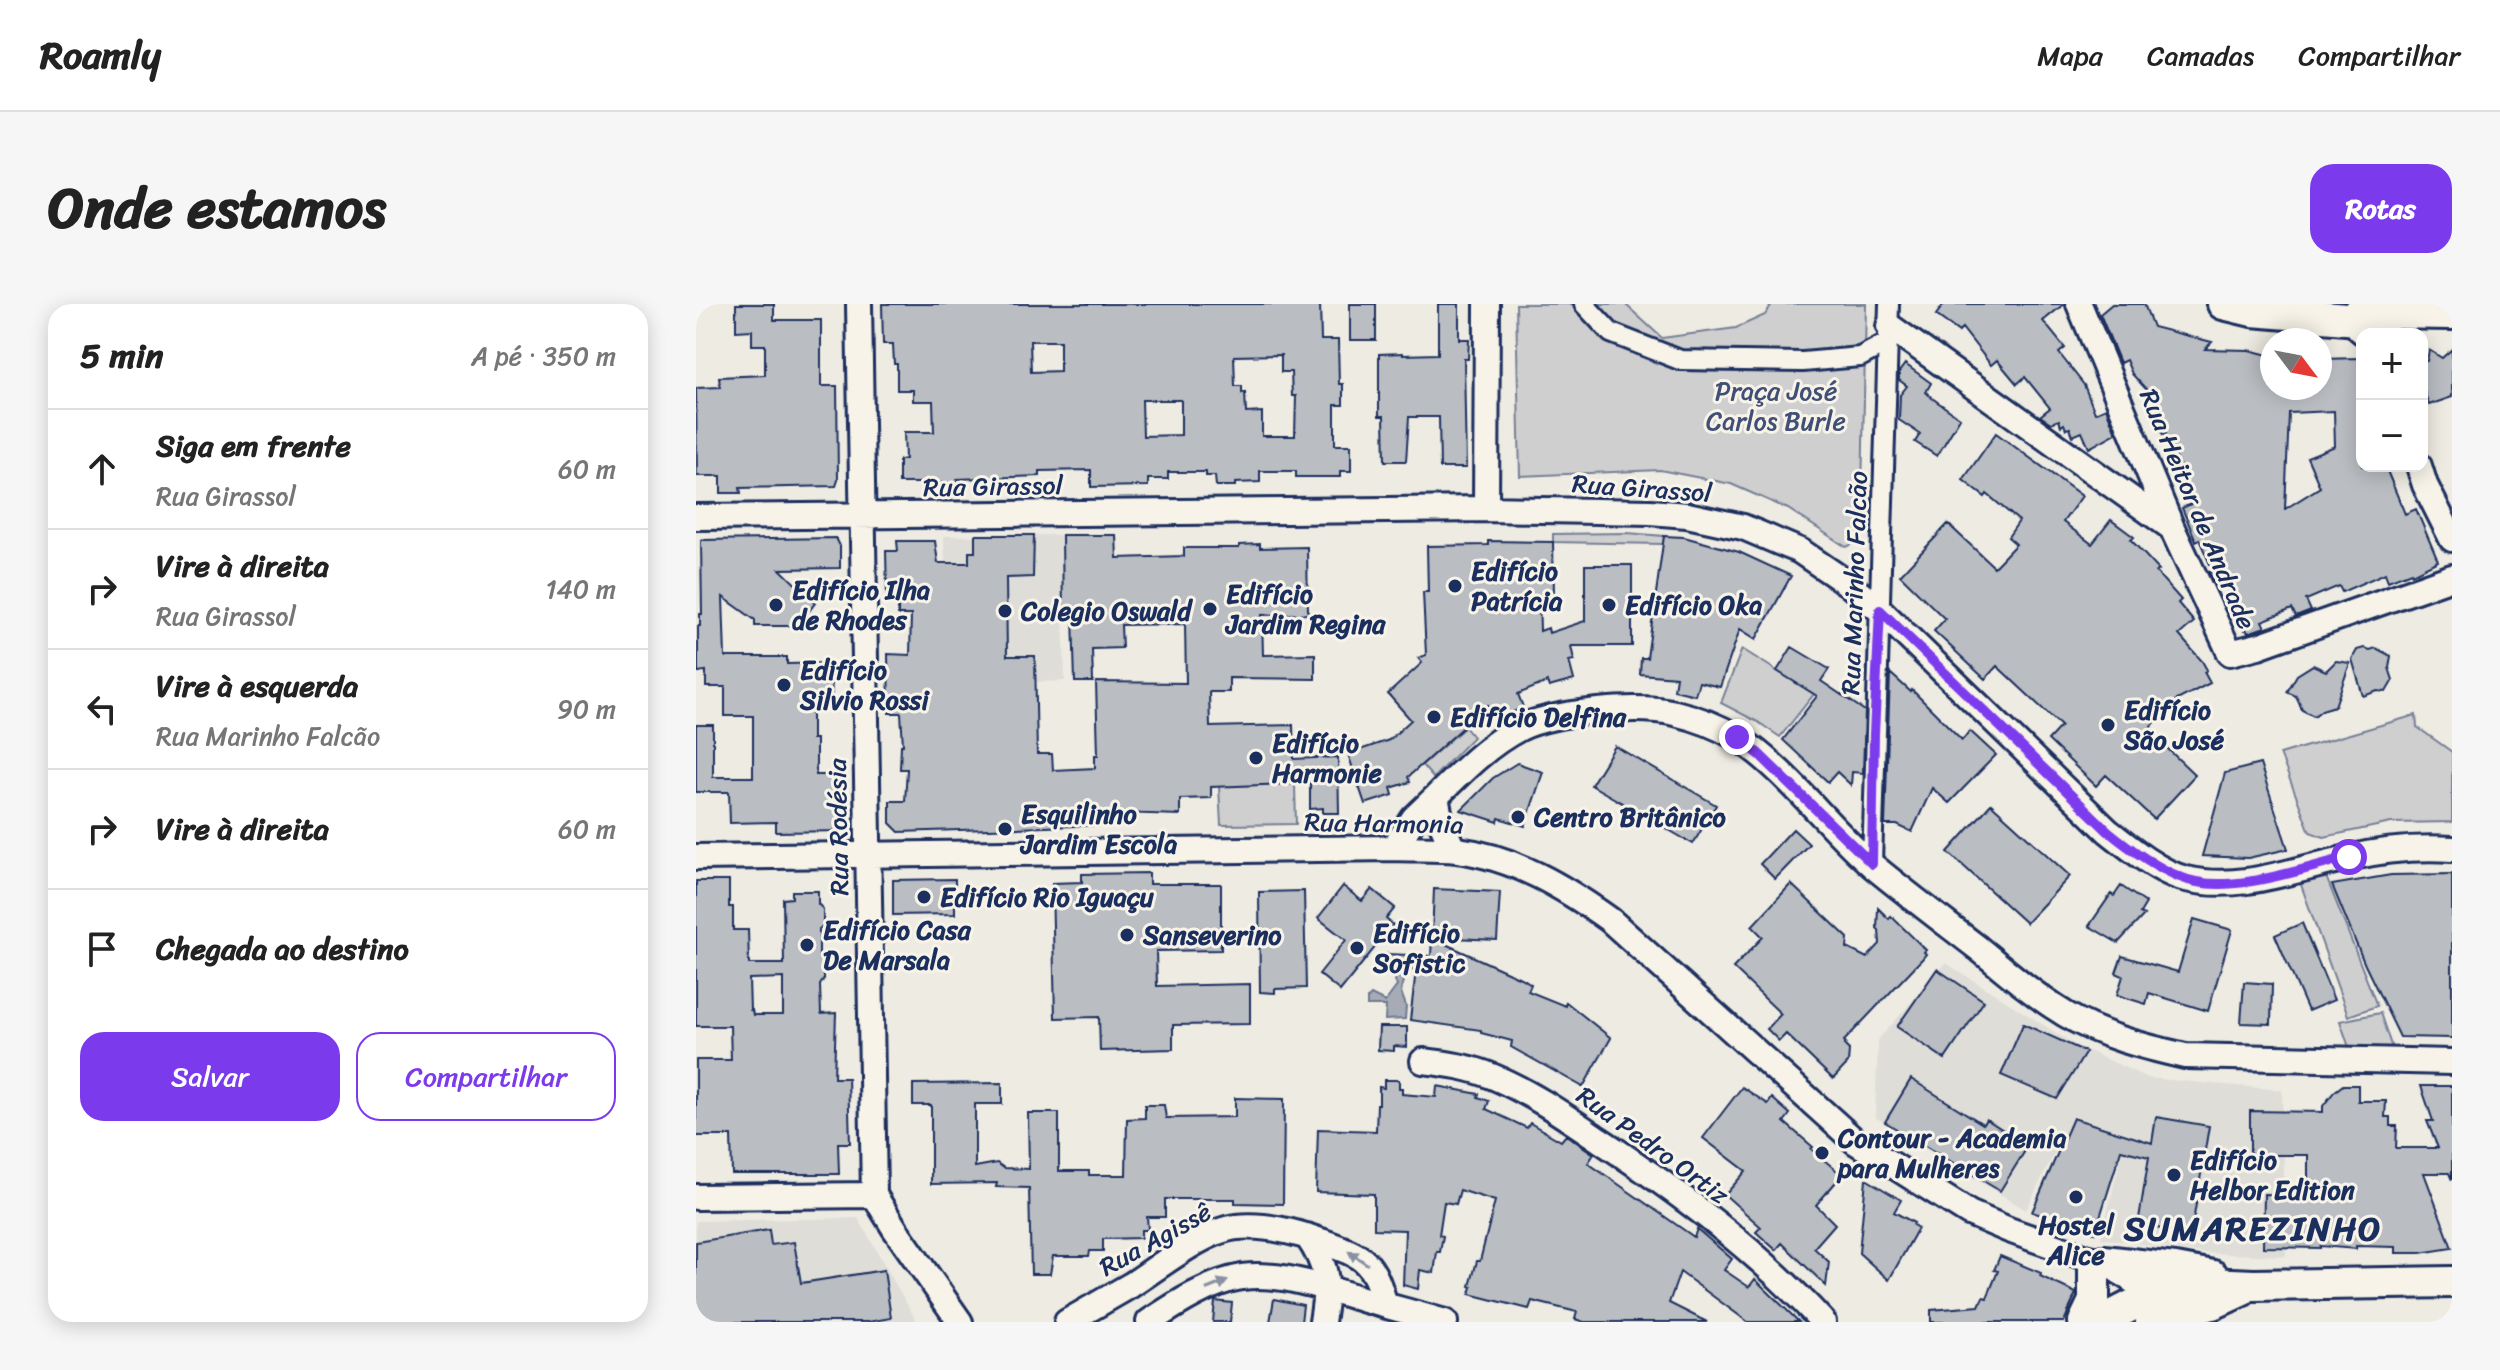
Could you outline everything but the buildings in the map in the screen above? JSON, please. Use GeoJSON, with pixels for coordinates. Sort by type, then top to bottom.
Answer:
{"type":"FeatureCollection","features":[{"type":"Feature","properties":{"kind":"street","name":"Rua Rodésia"},"geometry":{"type":"LineString","coordinates":[[859,304],[874,1195]]}},
{"type":"Feature","properties":{"kind":"street"},"geometry":{"type":"LineString","coordinates":[[1486,509],[1487,304]]}},
{"type":"Feature","properties":{"kind":"street"},"geometry":{"type":"LineString","coordinates":[[1584,304],[1611,333],[1680,360],[1803,362],[1860,357],[1889,324],[2172,528]]}},
{"type":"Feature","properties":{"kind":"street","name":"Rua Heitor de Andrade"},"geometry":{"type":"LineString","coordinates":[[2079,304],[2172,528],[2230,653],[2258,646],[2452,577]]}},
{"type":"Feature","properties":{"kind":"street"},"geometry":{"type":"LineString","coordinates":[[2223,304],[2252,311],[2372,321],[2452,314]]}},
{"type":"Feature","properties":{"kind":"street","name":"Rua Marinho Falcão"},"geometry":{"type":"LineString","coordinates":[[1872,864],[1889,324]]}},
{"type":"Feature","properties":{"kind":"street"},"geometry":{"type":"LineString","coordinates":[[2421,472],[2452,539]]}},
{"type":"Feature","properties":{"kind":"street","name":"Rua Girassol"},"geometry":{"type":"LineString","coordinates":[[696,517],[1486,509],[1687,515],[1743,527],[1800,551],[1847,583],[1880,610],[2108,831],[2138,855],[2183,879],[2223,885],[2263,879],[2349,857],[2394,850],[2452,849]]}},
{"type":"Feature","properties":{"kind":"street"},"geometry":{"type":"LineString","coordinates":[[1394,848],[1414,818],[1467,766],[1492,745],[1519,729],[1544,719],[1617,710],[1672,712],[1711,724],[1737,737],[1759,754],[1872,864],[2066,1015],[2146,1047],[2185,1056],[2452,1062]]}},
{"type":"Feature","properties":{"kind":"street"},"geometry":{"type":"LineString","coordinates":[[1436,797],[1441,822],[1453,849]]}},
{"type":"Feature","properties":{"kind":"street","name":"Rua Harmonia"},"geometry":{"type":"LineString","coordinates":[[696,857],[1394,848],[1453,849],[1501,860],[1531,871],[1588,905],[1641,946],[1704,1007],[1856,1142],[1969,1213],[2131,1278],[2146,1313]]}},
{"type":"Feature","properties":{"kind":"street","name":"Rua Pedro Ortiz"},"geometry":{"type":"LineString","coordinates":[[1423,1061],[1459,1065],[1493,1076],[1549,1105],[1685,1198],[1785,1283],[1823,1322]]}},
{"type":"Feature","properties":{"kind":"street"},"geometry":{"type":"LineString","coordinates":[[696,1197],[874,1195],[960,1322]]}},
{"type":"Feature","properties":{"kind":"street","name":"Rua Agissê"},"geometry":{"type":"LineString","coordinates":[[1067,1322],[1224,1229],[1259,1227],[1307,1236],[1365,1261],[1378,1280],[1385,1305]]}},
{"type":"Feature","properties":{"kind":"street"},"geometry":{"type":"LineString","coordinates":[[1307,1236],[1322,1262],[1327,1289],[1322,1322]]}},
{"type":"Feature","properties":{"kind":"street"},"geometry":{"type":"LineString","coordinates":[[2084,1322],[2094,1301],[2094,1262],[2175,1269],[2254,1285]]}},
{"type":"Feature","properties":{"kind":"street"},"geometry":{"type":"LineString","coordinates":[[1149,1322],[1210,1286],[1241,1277],[1271,1276],[1445,1322]]}},
{"type":"Feature","properties":{"kind":"street"},"geometry":{"type":"LineString","coordinates":[[2100,1322],[2146,1313],[2169,1291],[2209,1283],[2449,1284]]}},
{"type":"Feature","properties":{"kind":"shaded area","name":"Colegio Oswald"},"geometry":{"type":"Polygon","coordinates":[[[1061,535],[1065,681],[1036,682],[1035,656],[977,656],[947,625],[944,536],[1061,535]]]}},
{"type":"Feature","properties":{"kind":"shaded area"},"geometry":{"type":"Polygon","coordinates":[[[1406,962],[1401,992],[1406,1006],[1405,1019],[1385,1020],[1386,1006],[1367,1006],[1367,999],[1371,995],[1385,1002],[1397,986],[1391,970],[1394,963],[1406,962]]]}},
{"type":"Feature","properties":{"kind":"shaded area"},"geometry":{"type":"Polygon","coordinates":[[[1946,963],[2075,1045],[2148,1078],[2282,1090],[2286,1256],[2201,1253],[2101,1238],[2126,1136],[2073,1116],[2026,1210],[1875,1117],[1878,1040],[1946,963]]]}},
{"type":"Feature","properties":{"kind":"shaded area"},"geometry":{"type":"Polygon","coordinates":[[[858,1218],[917,1322],[696,1322],[696,1221],[858,1218]]]}},
{"type":"Feature","properties":{"kind":"green space","name":"Praça José Carlos Burle"},"geometry":{"type":"Polygon","coordinates":[[[1516,304],[1625,304],[1662,338],[1736,328],[1765,315],[1772,304],[1866,304],[1861,541],[1846,547],[1788,509],[1731,484],[1660,470],[1520,476],[1516,304]]]}},
{"type":"Feature","properties":{"kind":"green space"},"geometry":{"type":"Polygon","coordinates":[[[1553,534],[1664,536],[1663,544],[1553,542],[1553,534]]]}},
{"type":"Feature","properties":{"kind":"green space"},"geometry":{"type":"Polygon","coordinates":[[[1742,649],[1814,694],[1780,737],[1721,703],[1742,649]]]}},
{"type":"Feature","properties":{"kind":"green space"},"geometry":{"type":"Polygon","coordinates":[[[2416,715],[2417,727],[2452,752],[2452,822],[2391,823],[2324,837],[2310,832],[2280,754],[2416,715]]]}},
{"type":"Feature","properties":{"kind":"green space"},"geometry":{"type":"Polygon","coordinates":[[[1465,727],[1473,737],[1433,778],[1422,765],[1465,727]]]}},
{"type":"Feature","properties":{"kind":"green space"},"geometry":{"type":"Polygon","coordinates":[[[1295,784],[1296,824],[1221,825],[1219,786],[1295,784]]]}},
{"type":"Feature","properties":{"kind":"green space"},"geometry":{"type":"Polygon","coordinates":[[[2325,874],[2377,1006],[2348,1016],[2300,882],[2325,874]]]}},
{"type":"Feature","properties":{"kind":"green space"},"geometry":{"type":"Polygon","coordinates":[[[2380,1013],[2394,1054],[2352,1056],[2340,1021],[2380,1013]]]}},
{"type":"Feature","properties":{"kind":"place","name":"Edifício Patrícia"},"geometry":{"type":"Point","coordinates":[1455,586]}},
{"type":"Feature","properties":{"kind":"place","name":"Edifício Ilha de Rhodes"},"geometry":{"type":"Point","coordinates":[776,605]}},
{"type":"Feature","properties":{"kind":"place","name":"Edifício Oka"},"geometry":{"type":"Point","coordinates":[1609,605]}},
{"type":"Feature","properties":{"kind":"place","name":"Edifício Jardim Regina"},"geometry":{"type":"Point","coordinates":[1210,609]}},
{"type":"Feature","properties":{"kind":"place","name":"Colegio Oswald"},"geometry":{"type":"Point","coordinates":[1005,611]}},
{"type":"Feature","properties":{"kind":"place","name":"Edifício Silvio Rossi"},"geometry":{"type":"Point","coordinates":[784,685]}},
{"type":"Feature","properties":{"kind":"place","name":"Edifício Delfina"},"geometry":{"type":"Point","coordinates":[1434,717]}},
{"type":"Feature","properties":{"kind":"place","name":"Edifício São José"},"geometry":{"type":"Point","coordinates":[2108,725]}},
{"type":"Feature","properties":{"kind":"place","name":"Edifício Harmonie"},"geometry":{"type":"Point","coordinates":[1256,758]}},
{"type":"Feature","properties":{"kind":"place","name":"Centro Britânico"},"geometry":{"type":"Point","coordinates":[1518,817]}},
{"type":"Feature","properties":{"kind":"place","name":"Esquilinho Jardim Escola"},"geometry":{"type":"Point","coordinates":[1005,829]}},
{"type":"Feature","properties":{"kind":"place","name":"Edifício Rio Iguaçu"},"geometry":{"type":"Point","coordinates":[924,897]}},
{"type":"Feature","properties":{"kind":"place","name":"Sanseverino"},"geometry":{"type":"Point","coordinates":[1127,935]}},
{"type":"Feature","properties":{"kind":"place","name":"Edifício Casa De Marsala"},"geometry":{"type":"Point","coordinates":[807,945]}},
{"type":"Feature","properties":{"kind":"place","name":"Edifício Sofistic"},"geometry":{"type":"Point","coordinates":[1357,948]}},
{"type":"Feature","properties":{"kind":"place","name":"Contour - Academia para Mulheres"},"geometry":{"type":"Point","coordinates":[1822,1153]}},
{"type":"Feature","properties":{"kind":"place","name":"Edifício Helbor Edition"},"geometry":{"type":"Point","coordinates":[2174,1175]}},
{"type":"Feature","properties":{"kind":"place","name":"Hostel Alice"},"geometry":{"type":"Point","coordinates":[2076,1197]}},
{"type":"Feature","properties":{"kind":"district","name":"SUMAREZINHO"},"geometry":{"type":"Point","coordinates":[2253,1228]}},
{"type":"Feature","properties":{"kind":"route"},"geometry":{"type":"LineString","coordinates":[[1737,737],[1759,754],[1872,864],[1880,610],[2108,831],[2138,855],[2183,879],[2223,885],[2263,879],[2349,857]]}}]}
